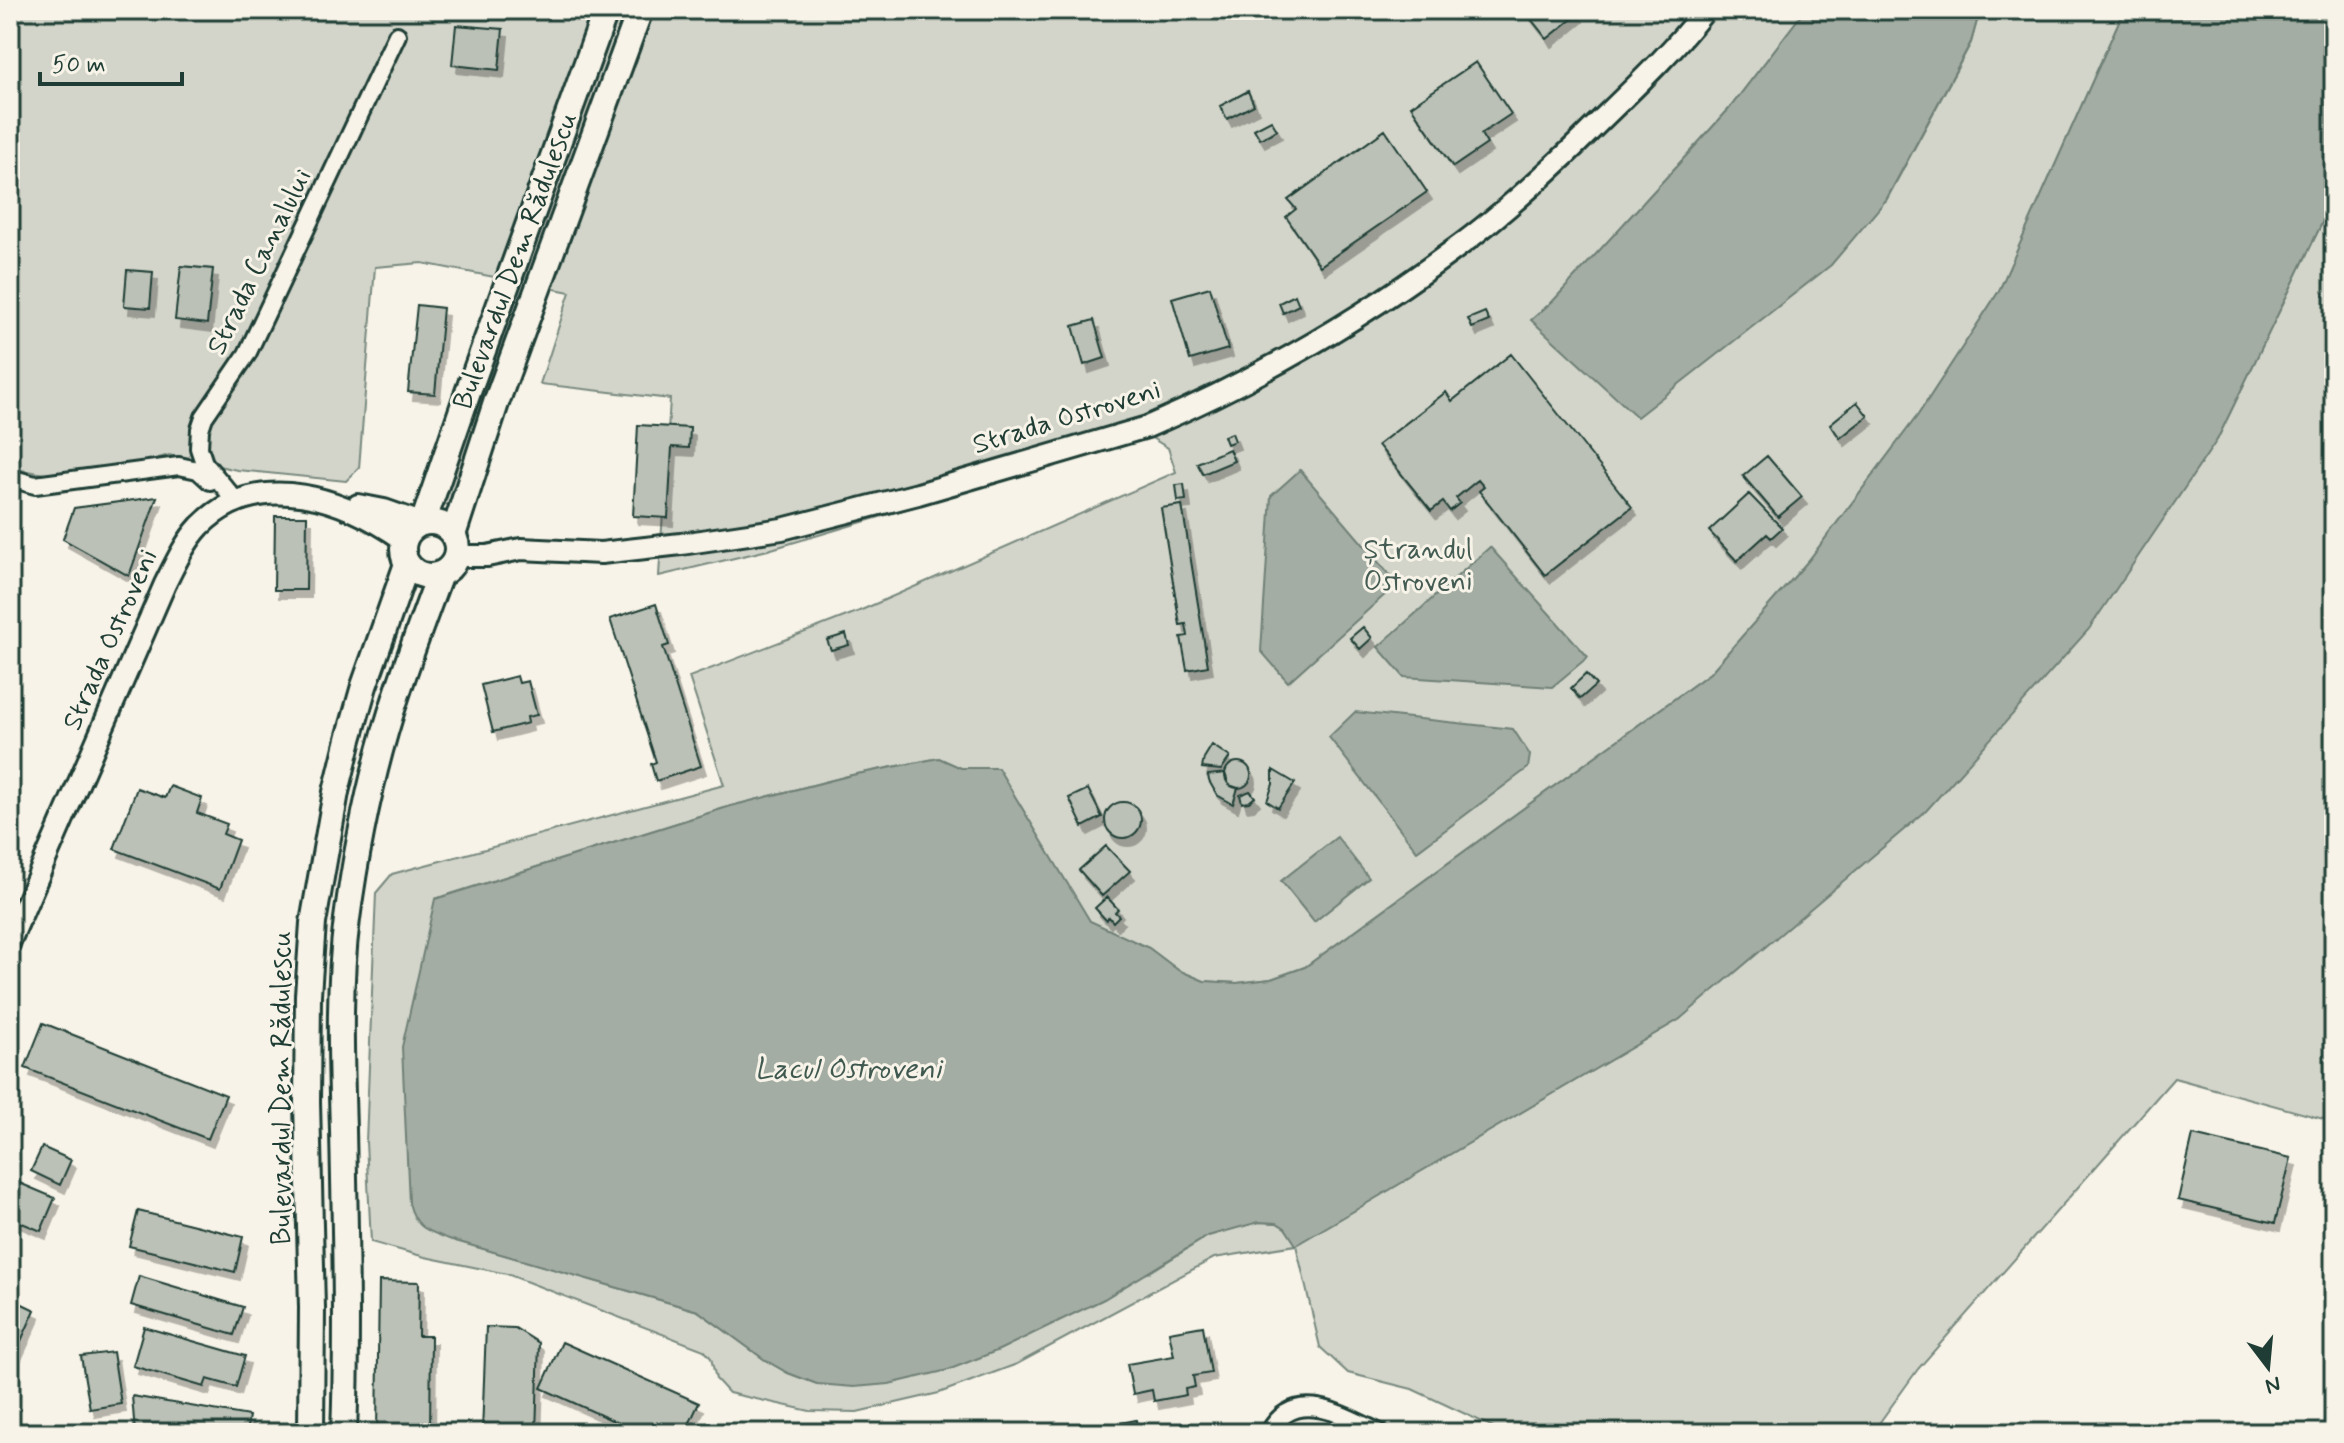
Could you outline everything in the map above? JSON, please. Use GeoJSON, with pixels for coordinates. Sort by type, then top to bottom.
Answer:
{"type":"FeatureCollection","features":[{"type":"Feature","properties":{"kind":"main road","name":"Bulevardul Dem Rădulescu"},"geometry":{"type":"LineString","coordinates":[[311,1433],[308,984],[313,923],[336,792],[364,686],[414,538],[606,10]]}},
{"type":"Feature","properties":{"kind":"main road","name":"Bulevardul Dem Rădulescu"},"geometry":{"type":"LineString","coordinates":[[344,1433],[346,1287],[342,1006],[347,919],[366,816],[396,696],[451,551],[469,480],[640,10]]}},
{"type":"Feature","properties":{"kind":"main road"},"geometry":{"type":"LineString","coordinates":[[440,524],[451,551],[425,576],[412,570],[414,538],[440,524]]}},
{"type":"Feature","properties":{"kind":"street","name":"Strada Ostroveni"},"geometry":{"type":"LineString","coordinates":[[451,551],[487,556],[521,549],[601,553],[782,529],[918,494],[1147,427],[1264,371],[1318,341],[1452,252],[1559,162],[1641,81],[1705,10]]}},
{"type":"Feature","properties":{"kind":"street","name":"Strada Canalului"},"geometry":{"type":"LineString","coordinates":[[237,502],[204,463],[199,448],[204,417],[247,354],[397,35]]}},
{"type":"Feature","properties":{"kind":"street"},"geometry":{"type":"LineString","coordinates":[[10,478],[35,485],[179,466],[198,470],[237,502]]}},
{"type":"Feature","properties":{"kind":"street","name":"Strada Ostroveni"},"geometry":{"type":"LineString","coordinates":[[10,941],[176,561],[200,526],[237,502],[280,493],[384,510],[414,538]]}},
{"type":"Feature","properties":{"kind":"street"},"geometry":{"type":"LineString","coordinates":[[1269,1433],[1282,1416],[1308,1407],[1336,1413],[1380,1433]]}},
{"type":"Feature","properties":{"kind":"green space","name":"Ștrandul Ostroveni"},"geometry":{"type":"Polygon","coordinates":[[[10,10],[1805,10],[1729,109],[1554,300],[1532,320],[1886,201],[1971,43],[1980,10],[2124,10],[1999,291],[1918,415],[1809,560],[1710,673],[1305,967],[1271,979],[1237,983],[1204,981],[1178,970],[1149,948],[1089,921],[997,768],[961,768],[939,758],[852,775],[731,806],[435,899],[449,1239],[698,1311],[765,1360],[817,1384],[1150,1272],[1208,1236],[1234,1228],[1259,1222],[1277,1223],[1297,1244],[1680,1019],[2217,440],[2334,198],[2334,1122],[2174,1078],[1918,1369],[1872,1433],[1506,1433],[1412,1389],[1348,1373],[1320,1347],[1296,1245],[1214,1258],[1017,1364],[939,1393],[857,1412],[810,1411],[729,1393],[716,1379],[711,1358],[704,1350],[507,1274],[371,1242],[366,1142],[376,893],[392,874],[724,785],[689,677],[857,612],[1176,472],[1168,448],[1150,437],[768,550],[659,576],[670,399],[540,384],[570,292],[529,284],[451,506],[439,502],[515,281],[422,263],[375,267],[359,468],[346,481],[237,470],[169,455],[130,466],[78,474],[21,470],[10,445],[10,10]]]}},
{"type":"Feature","properties":{"kind":"water"},"geometry":{"type":"Polygon","coordinates":[[[1805,10],[1980,10],[1971,42],[1886,200],[1831,265],[1637,417],[1531,320],[1554,300],[1729,109],[1805,10]]]}},
{"type":"Feature","properties":{"kind":"water","name":"Lacul Ostroveni"},"geometry":{"type":"Polygon","coordinates":[[[2124,10],[2334,10],[2334,198],[2217,440],[2089,629],[1926,811],[1680,1019],[1296,1245],[1285,1228],[1277,1223],[1259,1222],[1208,1236],[1104,1299],[999,1350],[948,1370],[889,1384],[854,1387],[817,1384],[765,1360],[698,1311],[449,1239],[428,1231],[415,1218],[409,1203],[402,1047],[435,899],[731,806],[852,775],[939,758],[961,768],[998,768],[1090,921],[1149,948],[1178,970],[1204,981],[1237,983],[1271,979],[1305,967],[1710,673],[1809,560],[1918,415],[1999,291],[2124,10]]]}},
{"type":"Feature","properties":{"kind":"water"},"geometry":{"type":"Polygon","coordinates":[[[1300,470],[1397,584],[1288,682],[1261,651],[1271,496],[1300,470]]]}},
{"type":"Feature","properties":{"kind":"water"},"geometry":{"type":"Polygon","coordinates":[[[1490,547],[1588,657],[1552,687],[1404,677],[1378,647],[1490,547]]]}},
{"type":"Feature","properties":{"kind":"water"},"geometry":{"type":"Polygon","coordinates":[[[1355,712],[1513,729],[1530,755],[1528,768],[1417,851],[1329,737],[1355,712]]]}},
{"type":"Feature","properties":{"kind":"water"},"geometry":{"type":"Polygon","coordinates":[[[1337,837],[1369,878],[1314,922],[1281,881],[1337,837]]]}},
{"type":"Feature","properties":{"kind":"building"},"geometry":{"type":"Polygon","coordinates":[[[1524,10],[1575,10],[1578,14],[1547,39],[1524,10]]]}},
{"type":"Feature","properties":{"kind":"building"},"geometry":{"type":"Polygon","coordinates":[[[456,25],[503,29],[499,70],[452,65],[456,25]]]}},
{"type":"Feature","properties":{"kind":"building"},"geometry":{"type":"Polygon","coordinates":[[[1476,62],[1511,114],[1481,134],[1487,144],[1453,167],[1411,106],[1476,62]]]}},
{"type":"Feature","properties":{"kind":"building"},"geometry":{"type":"Polygon","coordinates":[[[1248,91],[1254,105],[1227,119],[1220,106],[1248,91]]]}},
{"type":"Feature","properties":{"kind":"building"},"geometry":{"type":"Polygon","coordinates":[[[1271,120],[1277,130],[1260,139],[1254,129],[1271,120]]]}},
{"type":"Feature","properties":{"kind":"building"},"geometry":{"type":"Polygon","coordinates":[[[1385,130],[1427,192],[1320,266],[1286,217],[1296,209],[1288,200],[1385,130]]]}},
{"type":"Feature","properties":{"kind":"building"},"geometry":{"type":"Polygon","coordinates":[[[181,266],[213,269],[207,324],[175,320],[181,266]]]}},
{"type":"Feature","properties":{"kind":"building"},"geometry":{"type":"Polygon","coordinates":[[[127,270],[153,272],[150,308],[124,306],[127,270]]]}},
{"type":"Feature","properties":{"kind":"building"},"geometry":{"type":"Polygon","coordinates":[[[1210,287],[1228,349],[1190,360],[1172,298],[1210,287]]]}},
{"type":"Feature","properties":{"kind":"building"},"geometry":{"type":"Polygon","coordinates":[[[1295,295],[1299,305],[1283,313],[1279,303],[1295,295]]]}},
{"type":"Feature","properties":{"kind":"building"},"geometry":{"type":"Polygon","coordinates":[[[417,305],[443,308],[435,394],[408,392],[417,305]]]}},
{"type":"Feature","properties":{"kind":"building"},"geometry":{"type":"Polygon","coordinates":[[[1485,312],[1489,321],[1472,328],[1468,319],[1485,312]]]}},
{"type":"Feature","properties":{"kind":"building"},"geometry":{"type":"Polygon","coordinates":[[[1094,320],[1105,358],[1084,365],[1073,326],[1094,320]]]}},
{"type":"Feature","properties":{"kind":"building"},"geometry":{"type":"Polygon","coordinates":[[[1511,354],[1632,507],[1545,575],[1479,491],[1484,487],[1478,480],[1456,498],[1460,503],[1450,511],[1443,502],[1431,511],[1378,445],[1446,392],[1452,401],[1511,354]]]}},
{"type":"Feature","properties":{"kind":"building"},"geometry":{"type":"Polygon","coordinates":[[[1857,402],[1868,416],[1840,438],[1830,424],[1857,402]]]}},
{"type":"Feature","properties":{"kind":"building"},"geometry":{"type":"Polygon","coordinates":[[[638,425],[690,428],[689,448],[672,447],[668,518],[633,516],[638,425]]]}},
{"type":"Feature","properties":{"kind":"building"},"geometry":{"type":"Polygon","coordinates":[[[1232,433],[1235,441],[1227,444],[1224,436],[1232,433]]]}},
{"type":"Feature","properties":{"kind":"building"},"geometry":{"type":"Polygon","coordinates":[[[1229,449],[1234,461],[1203,474],[1197,463],[1229,449]]]}},
{"type":"Feature","properties":{"kind":"building"},"geometry":{"type":"Polygon","coordinates":[[[1767,456],[1802,497],[1778,517],[1743,476],[1767,456]]]}},
{"type":"Feature","properties":{"kind":"building"},"geometry":{"type":"Polygon","coordinates":[[[1184,484],[1186,500],[1178,501],[1176,485],[1184,484]]]}},
{"type":"Feature","properties":{"kind":"building"},"geometry":{"type":"Polygon","coordinates":[[[1749,494],[1782,528],[1771,538],[1767,534],[1737,561],[1709,531],[1749,494]]]}},
{"type":"Feature","properties":{"kind":"building"},"geometry":{"type":"Polygon","coordinates":[[[157,497],[129,576],[63,539],[74,508],[157,497]]]}},
{"type":"Feature","properties":{"kind":"building"},"geometry":{"type":"Polygon","coordinates":[[[1182,505],[1208,666],[1187,670],[1181,637],[1188,636],[1186,624],[1180,625],[1161,508],[1182,505]]]}},
{"type":"Feature","properties":{"kind":"building"},"geometry":{"type":"Polygon","coordinates":[[[275,516],[307,516],[306,590],[274,590],[275,516]]]}},
{"type":"Feature","properties":{"kind":"building"},"geometry":{"type":"Polygon","coordinates":[[[656,604],[669,645],[663,647],[701,766],[656,781],[651,764],[656,762],[610,619],[656,604]]]}},
{"type":"Feature","properties":{"kind":"building"},"geometry":{"type":"Polygon","coordinates":[[[1363,627],[1372,638],[1360,649],[1350,638],[1363,627]]]}},
{"type":"Feature","properties":{"kind":"building"},"geometry":{"type":"Polygon","coordinates":[[[846,634],[849,645],[831,650],[827,640],[846,634]]]}},
{"type":"Feature","properties":{"kind":"building"},"geometry":{"type":"Polygon","coordinates":[[[1586,674],[1596,685],[1580,699],[1571,688],[1586,674]]]}},
{"type":"Feature","properties":{"kind":"building"},"geometry":{"type":"Polygon","coordinates":[[[517,676],[519,683],[528,681],[537,715],[527,717],[528,723],[493,732],[481,685],[517,676]]]}},
{"type":"Feature","properties":{"kind":"building"},"geometry":{"type":"Polygon","coordinates":[[[1212,745],[1230,757],[1221,770],[1202,768],[1212,745]]]}},
{"type":"Feature","properties":{"kind":"building"},"geometry":{"type":"Polygon","coordinates":[[[1238,762],[1247,766],[1251,775],[1247,784],[1238,788],[1229,784],[1225,775],[1229,766],[1238,762]]]}},
{"type":"Feature","properties":{"kind":"building"},"geometry":{"type":"Polygon","coordinates":[[[1273,770],[1295,783],[1278,808],[1267,801],[1273,784],[1273,770]]]}},
{"type":"Feature","properties":{"kind":"building"},"geometry":{"type":"Polygon","coordinates":[[[1225,773],[1229,785],[1238,788],[1233,804],[1217,795],[1209,781],[1208,775],[1225,773]]]}},
{"type":"Feature","properties":{"kind":"building"},"geometry":{"type":"Polygon","coordinates":[[[170,786],[202,798],[197,813],[227,824],[223,834],[238,840],[220,889],[114,849],[137,788],[165,798],[170,786]]]}},
{"type":"Feature","properties":{"kind":"building"},"geometry":{"type":"Polygon","coordinates":[[[1088,789],[1102,817],[1083,827],[1069,798],[1088,789]]]}},
{"type":"Feature","properties":{"kind":"building"},"geometry":{"type":"Polygon","coordinates":[[[1250,791],[1255,797],[1242,803],[1240,795],[1250,791]]]}},
{"type":"Feature","properties":{"kind":"building"},"geometry":{"type":"Polygon","coordinates":[[[1123,802],[1136,807],[1141,820],[1136,833],[1123,838],[1110,833],[1105,820],[1110,807],[1123,802]]]}},
{"type":"Feature","properties":{"kind":"building"},"geometry":{"type":"Polygon","coordinates":[[[1106,846],[1130,871],[1102,896],[1079,870],[1106,846]]]}},
{"type":"Feature","properties":{"kind":"building"},"geometry":{"type":"Polygon","coordinates":[[[1107,897],[1118,909],[1115,912],[1119,916],[1113,922],[1109,917],[1106,920],[1095,908],[1107,897]]]}},
{"type":"Feature","properties":{"kind":"building"},"geometry":{"type":"Polygon","coordinates":[[[43,1023],[226,1095],[208,1139],[25,1068],[43,1023]]]}},
{"type":"Feature","properties":{"kind":"building"},"geometry":{"type":"Polygon","coordinates":[[[2193,1135],[2291,1158],[2275,1223],[2178,1200],[2193,1135]]]}},
{"type":"Feature","properties":{"kind":"building"},"geometry":{"type":"Polygon","coordinates":[[[42,1147],[71,1160],[60,1185],[31,1171],[42,1147]]]}},
{"type":"Feature","properties":{"kind":"building"},"geometry":{"type":"Polygon","coordinates":[[[10,1179],[55,1198],[41,1231],[10,1218],[10,1179]]]}},
{"type":"Feature","properties":{"kind":"building"},"geometry":{"type":"Polygon","coordinates":[[[138,1211],[243,1237],[235,1272],[129,1246],[138,1211]]]}},
{"type":"Feature","properties":{"kind":"building"},"geometry":{"type":"Polygon","coordinates":[[[139,1276],[243,1307],[234,1335],[131,1305],[139,1276]]]}},
{"type":"Feature","properties":{"kind":"building"},"geometry":{"type":"Polygon","coordinates":[[[379,1281],[419,1282],[418,1336],[431,1336],[430,1433],[377,1433],[379,1281]]]}},
{"type":"Feature","properties":{"kind":"building"},"geometry":{"type":"Polygon","coordinates":[[[10,1298],[35,1310],[10,1365],[10,1298]]]}},
{"type":"Feature","properties":{"kind":"building"},"geometry":{"type":"Polygon","coordinates":[[[1203,1326],[1211,1373],[1193,1376],[1195,1387],[1185,1389],[1186,1395],[1154,1401],[1152,1390],[1133,1394],[1127,1364],[1174,1356],[1169,1332],[1203,1326]]]}},
{"type":"Feature","properties":{"kind":"building"},"geometry":{"type":"Polygon","coordinates":[[[144,1327],[245,1356],[236,1387],[207,1379],[204,1387],[133,1366],[144,1327]]]}},
{"type":"Feature","properties":{"kind":"building"},"geometry":{"type":"Polygon","coordinates":[[[486,1327],[515,1328],[539,1343],[536,1433],[482,1433],[486,1327]]]}},
{"type":"Feature","properties":{"kind":"building"},"geometry":{"type":"Polygon","coordinates":[[[562,1342],[699,1403],[685,1433],[640,1433],[541,1388],[562,1342]]]}},
{"type":"Feature","properties":{"kind":"building"},"geometry":{"type":"Polygon","coordinates":[[[113,1352],[121,1404],[90,1409],[81,1356],[113,1352]]]}},
{"type":"Feature","properties":{"kind":"building"},"geometry":{"type":"Polygon","coordinates":[[[132,1396],[249,1416],[246,1433],[135,1433],[132,1396]]]}},
{"type":"Feature","properties":{"kind":"building"},"geometry":{"type":"Polygon","coordinates":[[[1136,1420],[1138,1433],[1113,1433],[1111,1425],[1136,1420]]]}}]}
